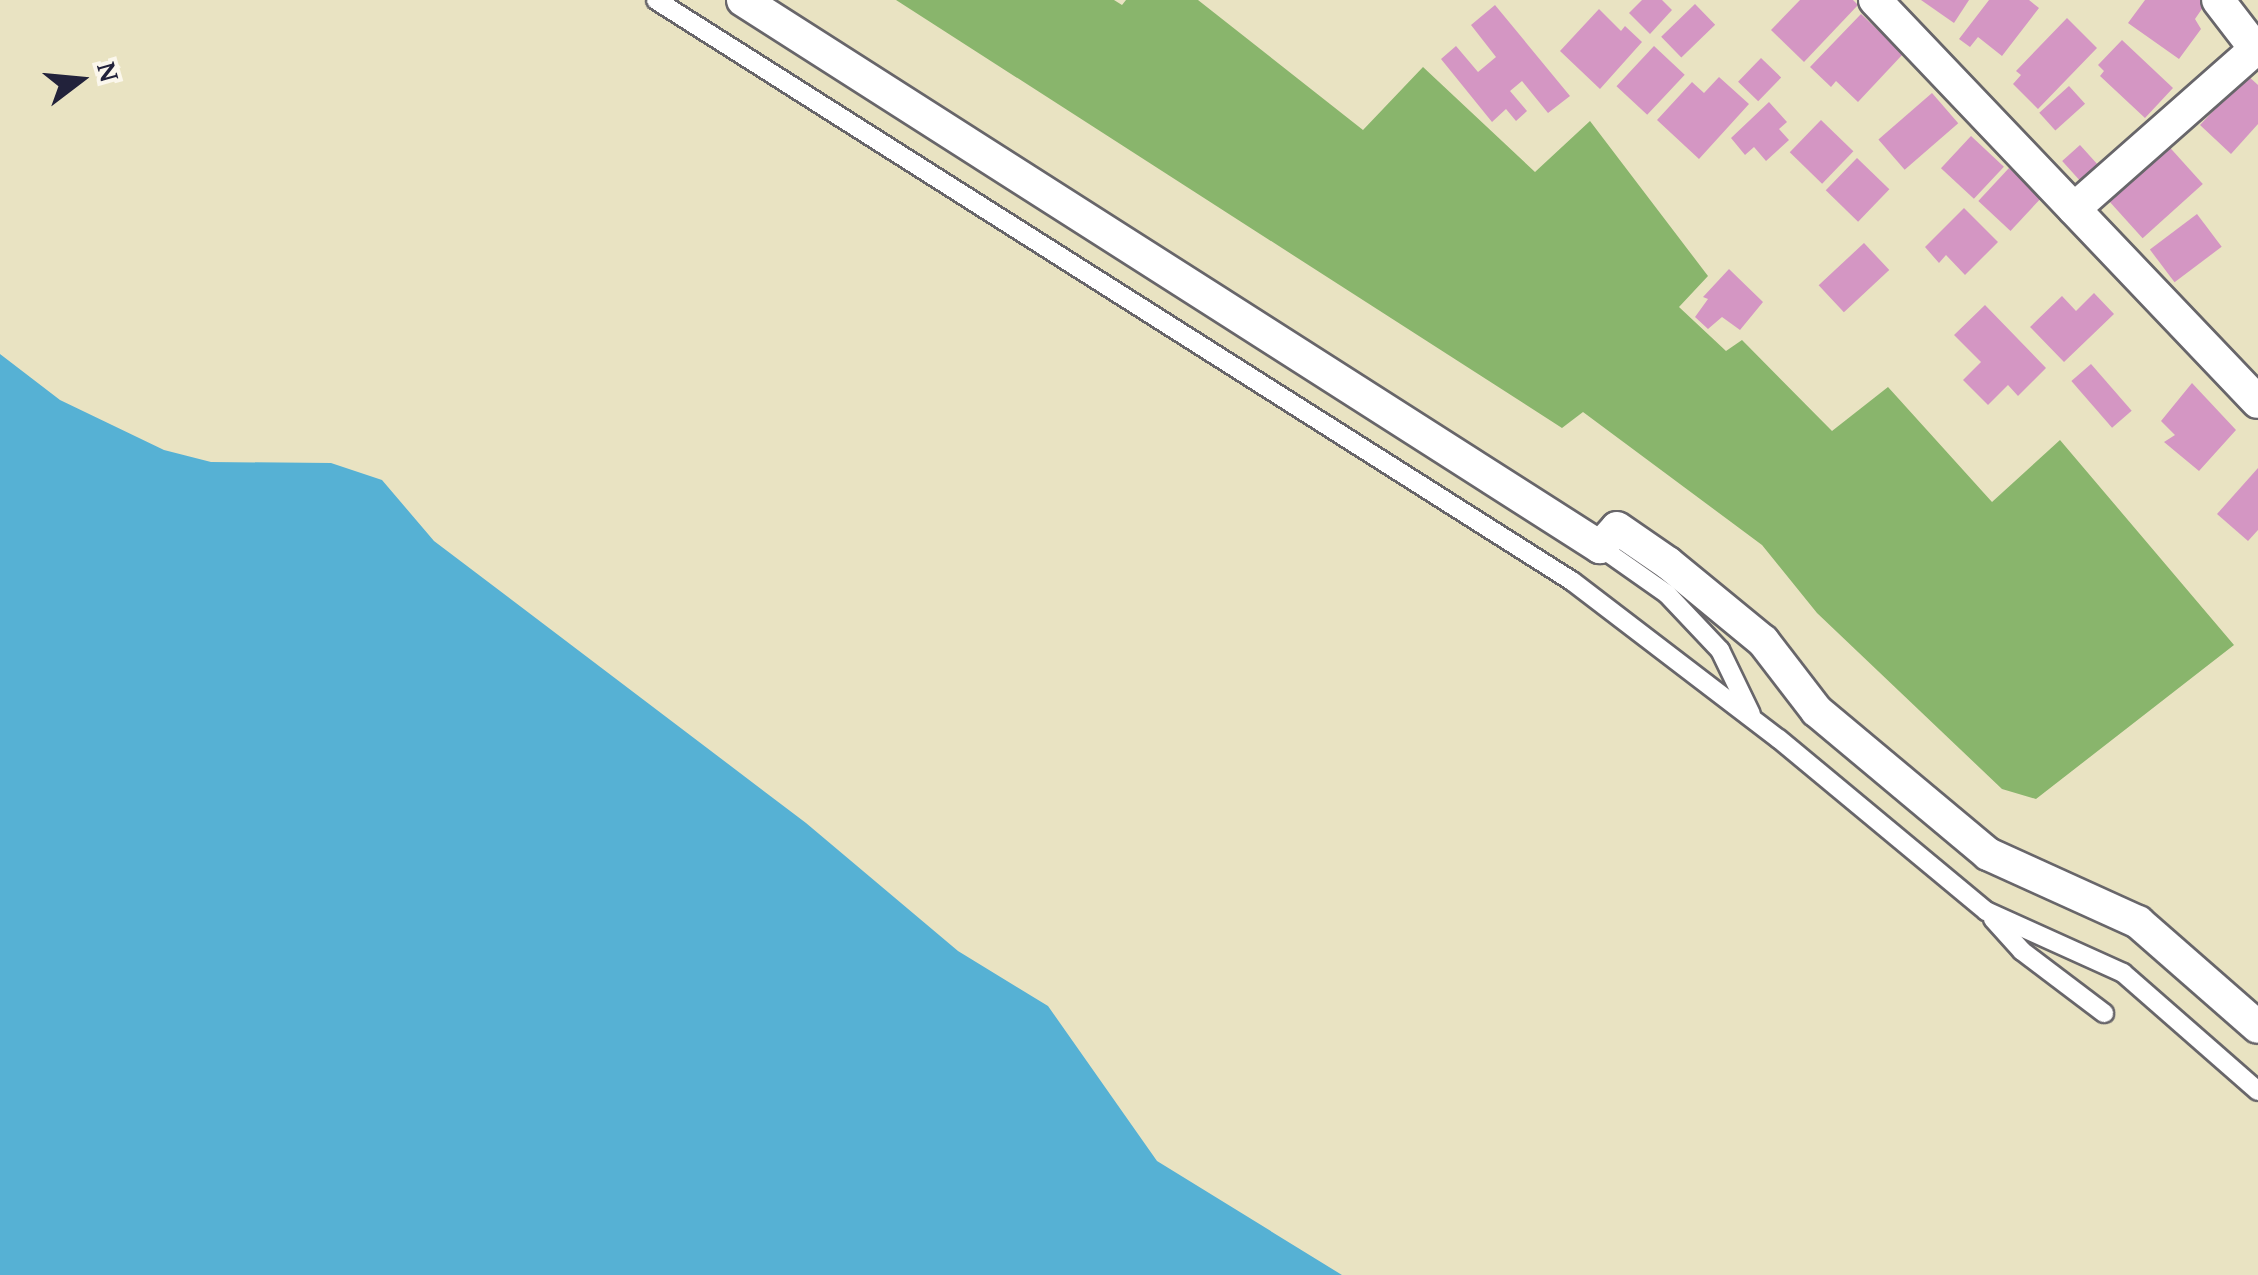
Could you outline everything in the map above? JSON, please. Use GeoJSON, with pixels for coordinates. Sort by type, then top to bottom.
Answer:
{"type":"FeatureCollection","features":[{"type":"Feature","properties":{"kind":"street"},"geometry":{"type":"LineString","coordinates":[[743,0],[1600,547],[1616,528],[1668,563],[1763,641],[1817,711],[1988,854],[2138,922],[2258,1028]]}},
{"type":"Feature","properties":{"kind":"street"},"geometry":{"type":"LineString","coordinates":[[1875,0],[2258,402]]}},
{"type":"Feature","properties":{"kind":"street"},"geometry":{"type":"LineString","coordinates":[[2074,209],[2252,52],[2254,47],[2218,0]]}},
{"type":"Feature","properties":{"kind":"lane"},"geometry":{"type":"LineString","coordinates":[[656,0],[1572,580],[1753,720],[1986,911],[2022,951],[2104,1013]]}},
{"type":"Feature","properties":{"kind":"lane"},"geometry":{"type":"LineString","coordinates":[[1600,547],[1667,594],[1720,650],[1753,720]]}},
{"type":"Feature","properties":{"kind":"lane"},"geometry":{"type":"LineString","coordinates":[[1986,911],[2123,973],[2258,1092]]}},
{"type":"Feature","properties":{"kind":"green space"},"geometry":{"type":"Polygon","coordinates":[[[896,0],[1114,0],[1122,5],[1126,0],[1198,0],[1363,130],[1423,67],[1535,172],[1590,121],[1708,276],[1679,307],[1726,351],[1742,340],[1832,431],[1888,387],[1992,502],[2060,440],[2234,645],[2036,799],[2002,789],[1817,613],[1762,545],[1583,412],[1562,428],[896,0]]]}},
{"type":"Feature","properties":{"kind":"water"},"geometry":{"type":"Polygon","coordinates":[[[0,354],[60,400],[164,450],[211,462],[331,463],[382,480],[434,541],[806,823],[958,951],[1048,1006],[1157,1161],[1342,1275],[0,1275],[0,354]]]}},
{"type":"Feature","properties":{"kind":"building"},"geometry":{"type":"Polygon","coordinates":[[[1642,0],[1662,0],[1672,10],[1650,34],[1629,13],[1642,0]]]}},
{"type":"Feature","properties":{"kind":"building"},"geometry":{"type":"Polygon","coordinates":[[[1800,0],[1853,0],[1858,5],[1804,62],[1771,30],[1800,0]]]}},
{"type":"Feature","properties":{"kind":"building"},"geometry":{"type":"Polygon","coordinates":[[[1921,0],[1969,0],[1954,23],[1921,0]]]}},
{"type":"Feature","properties":{"kind":"building"},"geometry":{"type":"Polygon","coordinates":[[[1989,0],[2029,0],[2039,8],[2002,56],[1978,37],[1970,47],[1959,39],[1989,0]]]}},
{"type":"Feature","properties":{"kind":"building"},"geometry":{"type":"Polygon","coordinates":[[[2145,0],[2208,0],[2195,19],[2201,29],[2179,59],[2128,23],[2145,0]]]}},
{"type":"Feature","properties":{"kind":"building"},"geometry":{"type":"Polygon","coordinates":[[[1695,4],[1715,25],[1681,58],[1661,37],[1695,4]]]}},
{"type":"Feature","properties":{"kind":"building"},"geometry":{"type":"Polygon","coordinates":[[[1495,5],[1570,96],[1548,113],[1522,81],[1510,91],[1527,111],[1516,121],[1506,109],[1492,122],[1441,59],[1456,46],[1478,72],[1496,57],[1471,25],[1495,5]]]}},
{"type":"Feature","properties":{"kind":"building"},"geometry":{"type":"Polygon","coordinates":[[[1599,9],[1621,31],[1625,26],[1642,42],[1600,89],[1560,51],[1599,9]]]}},
{"type":"Feature","properties":{"kind":"building"},"geometry":{"type":"Polygon","coordinates":[[[1861,14],[1903,54],[1858,102],[1836,81],[1831,87],[1810,67],[1861,14]]]}},
{"type":"Feature","properties":{"kind":"building"},"geometry":{"type":"Polygon","coordinates":[[[2067,18],[2097,48],[2038,109],[2013,84],[2021,75],[2016,71],[2067,18]]]}},
{"type":"Feature","properties":{"kind":"building"},"geometry":{"type":"Polygon","coordinates":[[[2122,40],[2173,88],[2145,118],[2100,76],[2104,71],[2098,65],[2122,40]]]}},
{"type":"Feature","properties":{"kind":"building"},"geometry":{"type":"Polygon","coordinates":[[[1654,46],[1685,75],[1647,115],[1616,86],[1654,46]]]}},
{"type":"Feature","properties":{"kind":"building"},"geometry":{"type":"Polygon","coordinates":[[[1761,58],[1781,77],[1758,101],[1738,82],[1761,58]]]}},
{"type":"Feature","properties":{"kind":"building"},"geometry":{"type":"Polygon","coordinates":[[[2247,75],[2258,85],[2258,124],[2231,154],[2200,125],[2247,75]]]}},
{"type":"Feature","properties":{"kind":"building"},"geometry":{"type":"Polygon","coordinates":[[[1719,77],[1749,104],[1699,159],[1657,120],[1692,82],[1704,93],[1719,77]]]}},
{"type":"Feature","properties":{"kind":"building"},"geometry":{"type":"Polygon","coordinates":[[[2069,86],[2085,104],[2055,131],[2039,113],[2069,86]]]}},
{"type":"Feature","properties":{"kind":"building"},"geometry":{"type":"Polygon","coordinates":[[[1932,93],[1958,123],[1905,170],[1878,140],[1932,93]]]}},
{"type":"Feature","properties":{"kind":"building"},"geometry":{"type":"Polygon","coordinates":[[[1769,102],[1787,122],[1779,129],[1789,140],[1766,161],[1754,147],[1745,155],[1731,138],[1769,102]]]}},
{"type":"Feature","properties":{"kind":"building"},"geometry":{"type":"Polygon","coordinates":[[[1821,120],[1853,151],[1822,184],[1790,152],[1821,120]]]}},
{"type":"Feature","properties":{"kind":"building"},"geometry":{"type":"Polygon","coordinates":[[[1971,136],[2004,167],[1974,199],[1941,168],[1971,136]]]}},
{"type":"Feature","properties":{"kind":"building"},"geometry":{"type":"Polygon","coordinates":[[[2164,141],[2203,184],[2143,238],[2104,195],[2164,141]]]}},
{"type":"Feature","properties":{"kind":"building"},"geometry":{"type":"Polygon","coordinates":[[[2080,145],[2099,166],[2081,182],[2062,161],[2080,145]]]}},
{"type":"Feature","properties":{"kind":"building"},"geometry":{"type":"Polygon","coordinates":[[[1857,158],[1889,189],[1858,222],[1826,190],[1857,158]]]}},
{"type":"Feature","properties":{"kind":"building"},"geometry":{"type":"Polygon","coordinates":[[[2009,168],[2041,198],[2010,231],[1978,201],[2009,168]]]}},
{"type":"Feature","properties":{"kind":"building"},"geometry":{"type":"Polygon","coordinates":[[[1964,208],[1998,242],[1965,275],[1946,255],[1939,263],[1925,247],[1964,208]]]}},
{"type":"Feature","properties":{"kind":"building"},"geometry":{"type":"Polygon","coordinates":[[[2197,214],[2222,247],[2175,282],[2150,250],[2197,214]]]}},
{"type":"Feature","properties":{"kind":"building"},"geometry":{"type":"Polygon","coordinates":[[[1864,243],[1889,270],[1844,312],[1819,285],[1864,243]]]}},
{"type":"Feature","properties":{"kind":"building"},"geometry":{"type":"Polygon","coordinates":[[[1729,269],[1763,302],[1740,330],[1722,317],[1708,329],[1695,317],[1708,299],[1703,297],[1729,269]]]}},
{"type":"Feature","properties":{"kind":"building"},"geometry":{"type":"Polygon","coordinates":[[[2094,293],[2114,314],[2064,362],[2030,327],[2062,296],[2076,311],[2094,293]]]}},
{"type":"Feature","properties":{"kind":"building"},"geometry":{"type":"Polygon","coordinates":[[[1985,305],[2046,368],[2018,396],[2008,385],[1988,405],[1963,380],[1981,362],[1954,335],[1985,305]]]}},
{"type":"Feature","properties":{"kind":"building"},"geometry":{"type":"Polygon","coordinates":[[[2091,364],[2132,411],[2112,428],[2071,381],[2091,364]]]}},
{"type":"Feature","properties":{"kind":"building"},"geometry":{"type":"Polygon","coordinates":[[[2192,383],[2236,430],[2199,471],[2164,442],[2175,435],[2161,421],[2192,383]]]}},
{"type":"Feature","properties":{"kind":"building"},"geometry":{"type":"Polygon","coordinates":[[[2258,468],[2258,530],[2248,541],[2217,514],[2258,468]]]}}]}
